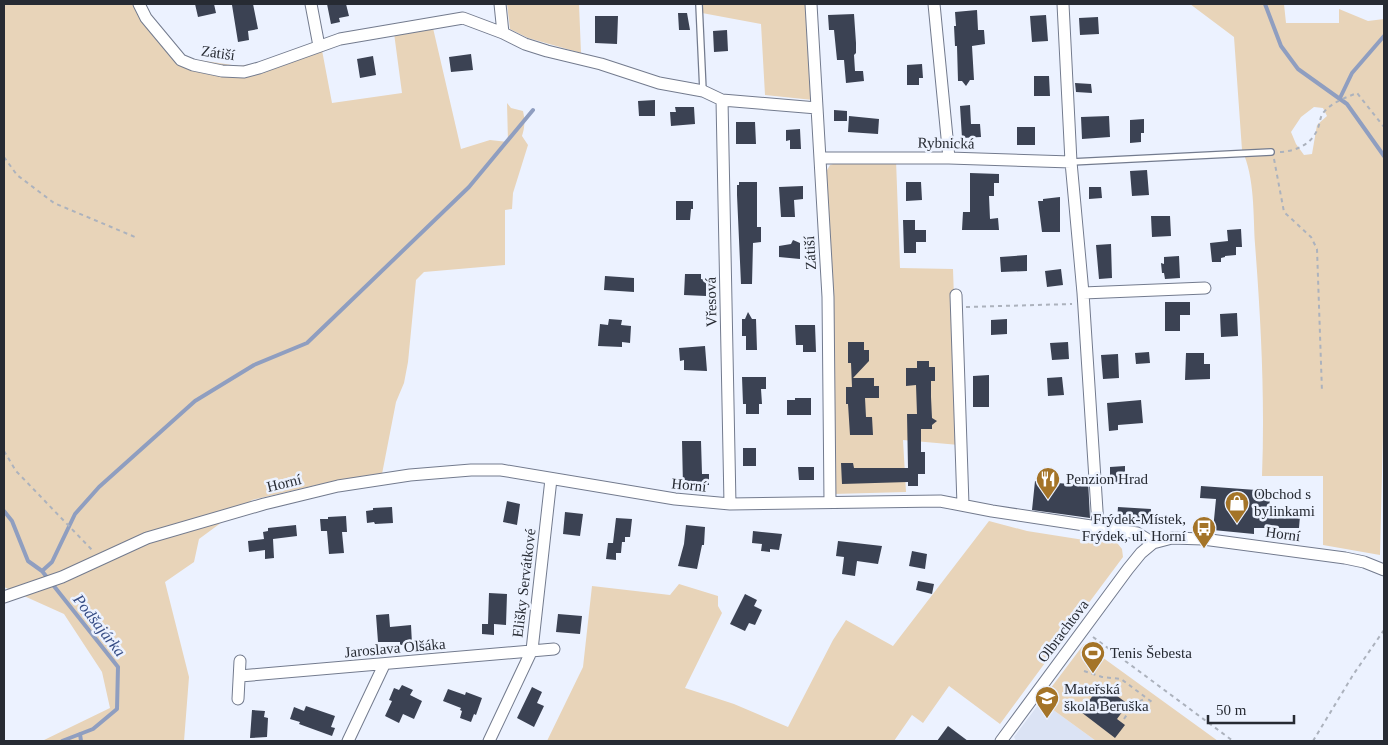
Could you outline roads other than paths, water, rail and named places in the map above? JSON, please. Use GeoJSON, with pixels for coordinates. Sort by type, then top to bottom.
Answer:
{"type":"FeatureCollection","features":[{"type":"Feature","properties":{"kind":"street","name":"Zátiší"},"geometry":{"type":"LineString","coordinates":[[139,4],[146,18],[181,60],[193,65],[222,71],[244,72],[259,68],[340,39],[463,18],[526,44],[601,64],[659,84],[703,92],[722,100],[817,108]]}},
{"type":"Feature","properties":{"kind":"street"},"geometry":{"type":"LineString","coordinates":[[311,4],[319,46]]}},
{"type":"Feature","properties":{"kind":"street"},"geometry":{"type":"LineString","coordinates":[[500,4],[502,33]]}},
{"type":"Feature","properties":{"kind":"street","name":"Zátiší"},"geometry":{"type":"LineString","coordinates":[[811,4],[828,297],[830,502]]}},
{"type":"Feature","properties":{"kind":"street"},"geometry":{"type":"LineString","coordinates":[[934,4],[949,158]]}},
{"type":"Feature","properties":{"kind":"street"},"geometry":{"type":"LineString","coordinates":[[1063,4],[1071,162],[1084,298],[1098,526]]}},
{"type":"Feature","properties":{"kind":"street","name":"Vřesová"},"geometry":{"type":"LineString","coordinates":[[722,100],[730,504]]}},
{"type":"Feature","properties":{"kind":"street","name":"Rybnická"},"geometry":{"type":"LineString","coordinates":[[820,158],[949,158],[1071,162]]}},
{"type":"Feature","properties":{"kind":"street"},"geometry":{"type":"LineString","coordinates":[[1084,298],[1205,288]]}},
{"type":"Feature","properties":{"kind":"street"},"geometry":{"type":"LineString","coordinates":[[956,301],[963,505]]}},
{"type":"Feature","properties":{"kind":"street","name":"Horní"},"geometry":{"type":"LineString","coordinates":[[4,597],[62,577],[147,538],[264,504],[338,486],[410,475],[471,470],[501,470],[551,480],[675,499],[730,504],[940,501],[1137,533],[1153,543],[1172,538],[1202,539],[1345,558],[1364,562],[1384,570]]}},
{"type":"Feature","properties":{"kind":"street","name":"Elišky Servátkové"},"geometry":{"type":"LineString","coordinates":[[489,741],[532,650],[551,480]]}},
{"type":"Feature","properties":{"kind":"street","name":"Olbrachtova"},"geometry":{"type":"LineString","coordinates":[[1004,740],[1074,640],[1132,564],[1153,543]]}},
{"type":"Feature","properties":{"kind":"street","name":"Jaroslava Olšáka"},"geometry":{"type":"LineString","coordinates":[[240,676],[554,649]]}},
{"type":"Feature","properties":{"kind":"street"},"geometry":{"type":"LineString","coordinates":[[238,699],[240,661]]}},
{"type":"Feature","properties":{"kind":"street"},"geometry":{"type":"LineString","coordinates":[[348,741],[384,665]]}},
{"type":"Feature","properties":{"kind":"lane"},"geometry":{"type":"LineString","coordinates":[[699,4],[703,92]]}},
{"type":"Feature","properties":{"kind":"lane"},"geometry":{"type":"LineString","coordinates":[[1071,162],[1271,152]]}},
{"type":"Feature","properties":{"kind":"waterway"},"geometry":{"type":"LineString","coordinates":[[1265,4],[1281,46],[1298,69],[1347,104],[1384,156]]}},
{"type":"Feature","properties":{"kind":"waterway"},"geometry":{"type":"LineString","coordinates":[[1340,98],[1352,73],[1384,36]]}},
{"type":"Feature","properties":{"kind":"waterway"},"geometry":{"type":"LineString","coordinates":[[42,571],[52,562],[75,514],[99,487],[195,401],[254,365],[307,343],[469,187],[533,110]]}},
{"type":"Feature","properties":{"kind":"waterway","name":"Podšajárka"},"geometry":{"type":"LineString","coordinates":[[4,511],[12,521],[28,561],[42,571],[118,667],[117,709],[93,729],[62,741]]}},
{"type":"Feature","properties":{"kind":"waterway","name":"Podšajárka"},"geometry":{"type":"LineString","coordinates":[[80,734],[81,741]]}},
{"type":"Feature","properties":{"kind":"place","name":"Penzion Hrad"},"geometry":{"type":"Point","coordinates":[1048,500]}},
{"type":"Feature","properties":{"kind":"place","name":"Obchod s bylinkami"},"geometry":{"type":"Point","coordinates":[1237,524]}},
{"type":"Feature","properties":{"kind":"place","name":"Frýdek-Místek, Frýdek, ul. Horní"},"geometry":{"type":"Point","coordinates":[1204,549]}},
{"type":"Feature","properties":{"kind":"place","name":"Tenis Šebesta"},"geometry":{"type":"Point","coordinates":[1093,674]}},
{"type":"Feature","properties":{"kind":"place","name":"Mateřská škola Beruška"},"geometry":{"type":"Point","coordinates":[1047,719]}}]}
